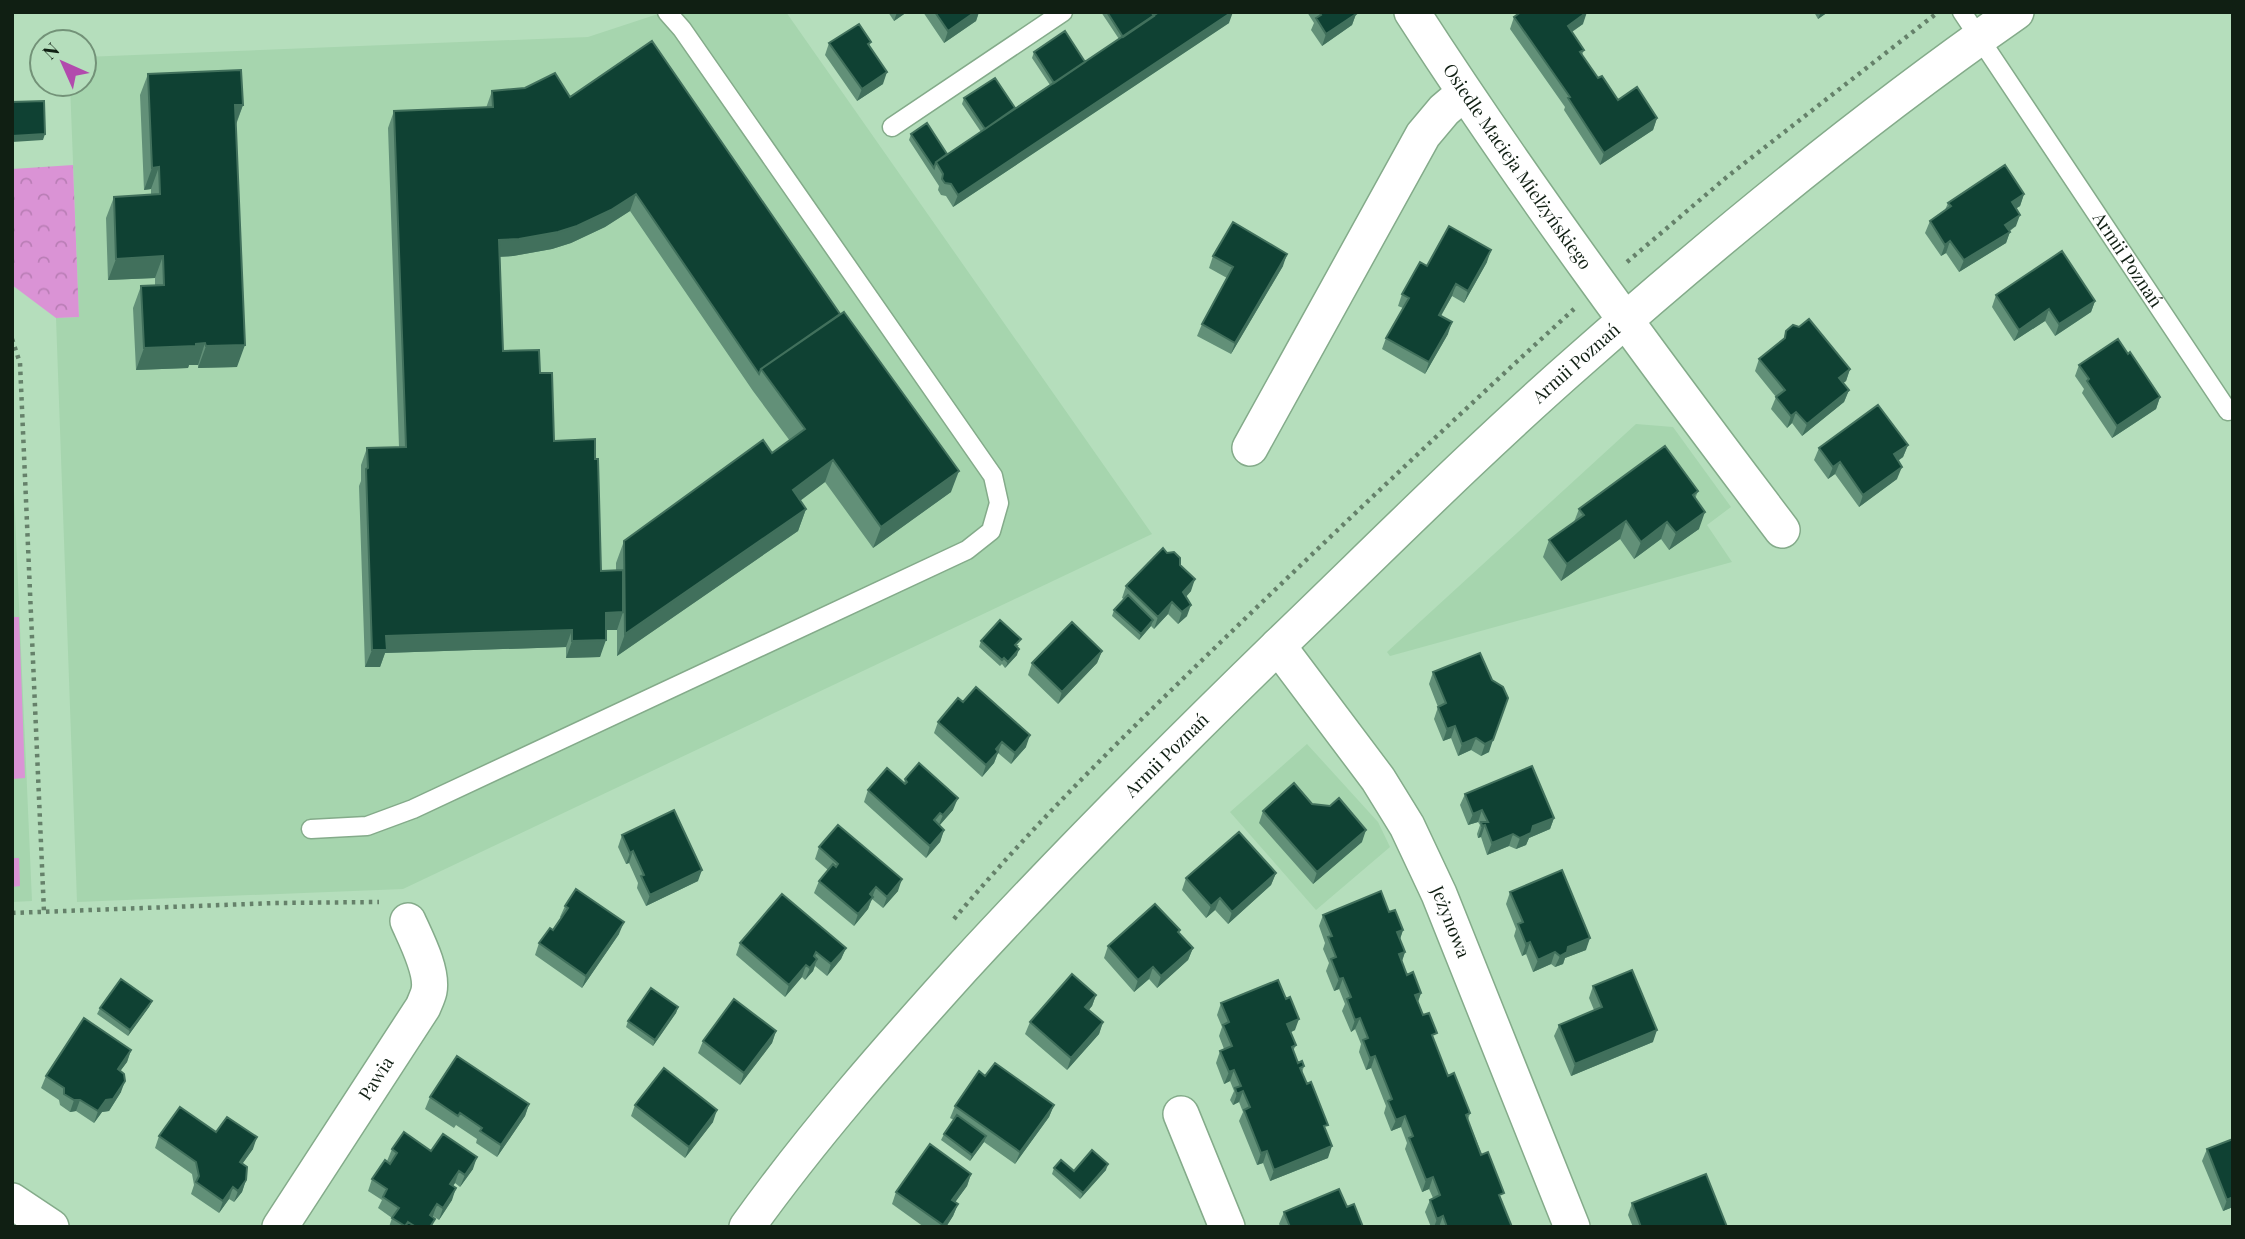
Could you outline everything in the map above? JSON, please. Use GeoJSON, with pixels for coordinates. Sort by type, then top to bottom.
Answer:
{"type":"FeatureCollection","features":[{"type":"Feature","properties":{"kind":"street","name":"Osiedle Macieja Mielżyńskiego"},"geometry":{"type":"LineString","coordinates":[[1412,12],[1464,93],[1626,321]]}},
{"type":"Feature","properties":{"kind":"street","name":"Armii Poznań"},"geometry":{"type":"LineString","coordinates":[[747,1227],[842,1105],[997,930],[1167,753],[1278,646],[1513,422],[1626,321],[1971,25],[2016,12]]}},
{"type":"Feature","properties":{"kind":"street"},"geometry":{"type":"LineString","coordinates":[[1250,447],[1423,135],[1444,110],[1464,93]]}},
{"type":"Feature","properties":{"kind":"street","name":"Armii Poznań"},"geometry":{"type":"LineString","coordinates":[[1626,321],[1782,530]]}},
{"type":"Feature","properties":{"kind":"street","name":"Jeżynowa"},"geometry":{"type":"LineString","coordinates":[[1278,646],[1378,779],[1407,826],[1438,894],[1572,1227]]}},
{"type":"Feature","properties":{"kind":"street","name":"Pawia"},"geometry":{"type":"LineString","coordinates":[[280,1227],[429,992],[430,979],[408,921]]}},
{"type":"Feature","properties":{"kind":"street"},"geometry":{"type":"LineString","coordinates":[[1181,1114],[1227,1227]]}},
{"type":"Feature","properties":{"kind":"street"},"geometry":{"type":"LineString","coordinates":[[12,1201],[51,1227]]}},
{"type":"Feature","properties":{"kind":"lane"},"geometry":{"type":"LineString","coordinates":[[311,829],[367,826],[413,809],[967,551],[991,531],[999,503],[993,476],[682,29],[667,12]]}},
{"type":"Feature","properties":{"kind":"lane"},"geometry":{"type":"LineString","coordinates":[[892,127],[1054,15]]}},
{"type":"Feature","properties":{"kind":"lane","name":"Armii Poznań"},"geometry":{"type":"LineString","coordinates":[[1971,25],[2228,411]]}},
{"type":"Feature","properties":{"kind":"path"},"geometry":{"type":"LineString","coordinates":[[12,339],[20,363],[44,912]]}},
{"type":"Feature","properties":{"kind":"path"},"geometry":{"type":"LineString","coordinates":[[12,914],[275,903],[400,903],[408,921]]}},
{"type":"Feature","properties":{"kind":"shaded area"},"geometry":{"type":"Polygon","coordinates":[[[664,12],[786,12],[1152,534],[403,889],[77,902],[56,318],[79,317],[71,98],[98,98],[98,56],[588,37],[664,12]]]}},
{"type":"Feature","properties":{"kind":"shaded area"},"geometry":{"type":"Polygon","coordinates":[[[1636,424],[1673,427],[1731,507],[1707,525],[1732,562],[1390,656],[1387,652],[1636,424]]]}},
{"type":"Feature","properties":{"kind":"shaded area"},"geometry":{"type":"Polygon","coordinates":[[[12,446],[32,901],[12,902],[12,446]]]}},
{"type":"Feature","properties":{"kind":"shaded area"},"geometry":{"type":"Polygon","coordinates":[[[1307,744],[1378,822],[1390,847],[1316,910],[1230,812],[1307,744]]]}},
{"type":"Feature","properties":{"kind":"green space"},"geometry":{"type":"Polygon","coordinates":[[[73,165],[79,317],[56,318],[12,285],[12,169],[73,165]]]}},
{"type":"Feature","properties":{"kind":"green space"},"geometry":{"type":"Polygon","coordinates":[[[12,617],[19,617],[25,778],[12,779],[12,617]]]}},
{"type":"Feature","properties":{"kind":"green space"},"geometry":{"type":"Polygon","coordinates":[[[12,858],[19,858],[20,886],[12,887],[12,858]]]}},
{"type":"Feature","properties":{"kind":"building"},"geometry":{"type":"Polygon","coordinates":[[[935,12],[975,12],[948,31],[935,12]]]}},
{"type":"Feature","properties":{"kind":"building"},"geometry":{"type":"Polygon","coordinates":[[[1107,12],[1151,12],[1154,16],[1123,37],[1107,12]]]}},
{"type":"Feature","properties":{"kind":"building"},"geometry":{"type":"Polygon","coordinates":[[[1159,12],[1232,12],[958,195],[951,184],[945,183],[936,162],[1159,12]]]}},
{"type":"Feature","properties":{"kind":"building"},"geometry":{"type":"Polygon","coordinates":[[[1319,12],[1356,14],[1326,34],[1316,18],[1321,15],[1319,12]]]}},
{"type":"Feature","properties":{"kind":"building"},"geometry":{"type":"Polygon","coordinates":[[[1521,12],[1587,12],[1568,26],[1584,50],[1580,52],[1598,78],[1602,76],[1618,100],[1637,87],[1657,118],[1604,153],[1568,98],[1570,97],[1514,17],[1521,12]]]}},
{"type":"Feature","properties":{"kind":"building"},"geometry":{"type":"Polygon","coordinates":[[[859,24],[871,42],[868,44],[887,72],[862,89],[829,43],[859,24]]]}},
{"type":"Feature","properties":{"kind":"building"},"geometry":{"type":"Polygon","coordinates":[[[1065,31],[1085,62],[1054,83],[1034,52],[1065,31]]]}},
{"type":"Feature","properties":{"kind":"building"},"geometry":{"type":"Polygon","coordinates":[[[652,41],[840,314],[761,369],[759,374],[636,194],[611,210],[577,226],[519,239],[499,240],[503,351],[539,350],[540,373],[552,373],[554,441],[595,439],[601,571],[623,570],[623,612],[606,613],[606,640],[572,641],[572,630],[386,636],[387,650],[372,650],[367,448],[406,447],[394,111],[493,107],[492,91],[525,88],[555,73],[570,97],[652,41]]]}},
{"type":"Feature","properties":{"kind":"building"},"geometry":{"type":"Polygon","coordinates":[[[241,70],[243,105],[235,105],[245,345],[206,346],[205,343],[196,346],[144,348],[141,286],[164,285],[163,256],[116,259],[114,197],[160,194],[159,167],[152,168],[148,74],[241,70]]]}},
{"type":"Feature","properties":{"kind":"building"},"geometry":{"type":"Polygon","coordinates":[[[995,78],[1015,108],[985,129],[964,98],[995,78]]]}},
{"type":"Feature","properties":{"kind":"building"},"geometry":{"type":"Polygon","coordinates":[[[44,101],[45,134],[12,136],[12,102],[44,101]]]}},
{"type":"Feature","properties":{"kind":"building"},"geometry":{"type":"Polygon","coordinates":[[[927,123],[947,154],[936,162],[934,168],[911,134],[927,123]]]}},
{"type":"Feature","properties":{"kind":"building"},"geometry":{"type":"Polygon","coordinates":[[[2005,165],[2024,194],[2012,202],[2020,215],[2005,225],[2010,232],[1964,260],[1950,241],[1945,245],[1930,221],[1951,206],[1948,203],[2005,165]]]}},
{"type":"Feature","properties":{"kind":"building"},"geometry":{"type":"Polygon","coordinates":[[[1233,222],[1287,254],[1235,343],[1202,324],[1233,267],[1213,256],[1233,222]]]}},
{"type":"Feature","properties":{"kind":"building"},"geometry":{"type":"Polygon","coordinates":[[[1449,226],[1491,250],[1468,291],[1456,284],[1439,315],[1452,322],[1429,362],[1386,338],[1409,298],[1402,294],[1420,262],[1427,266],[1449,226]]]}},
{"type":"Feature","properties":{"kind":"building"},"geometry":{"type":"Polygon","coordinates":[[[2062,251],[2095,301],[2059,324],[2049,309],[2019,330],[1996,295],[2062,251]]]}},
{"type":"Feature","properties":{"kind":"building"},"geometry":{"type":"Polygon","coordinates":[[[844,312],[959,471],[881,527],[833,460],[793,490],[806,509],[625,634],[624,541],[763,440],[772,453],[805,429],[761,369],[844,312]]]}},
{"type":"Feature","properties":{"kind":"building"},"geometry":{"type":"Polygon","coordinates":[[[1809,319],[1850,369],[1839,378],[1849,390],[1807,424],[1796,412],[1791,416],[1776,397],[1785,390],[1759,359],[1785,338],[1786,331],[1793,325],[1799,327],[1809,319]]]}},
{"type":"Feature","properties":{"kind":"building"},"geometry":{"type":"Polygon","coordinates":[[[2118,339],[2160,397],[2117,426],[2079,365],[2118,339]]]}},
{"type":"Feature","properties":{"kind":"building"},"geometry":{"type":"Polygon","coordinates":[[[1878,405],[1908,445],[1894,454],[1902,467],[1863,495],[1840,462],[1833,467],[1819,448],[1878,405]]]}},
{"type":"Feature","properties":{"kind":"building"},"geometry":{"type":"Polygon","coordinates":[[[1665,446],[1698,491],[1693,495],[1705,512],[1676,533],[1667,522],[1641,542],[1626,521],[1567,564],[1549,540],[1584,515],[1579,509],[1665,446]]]}},
{"type":"Feature","properties":{"kind":"building"},"geometry":{"type":"Polygon","coordinates":[[[1163,548],[1167,553],[1174,552],[1180,558],[1180,565],[1195,579],[1183,592],[1191,605],[1182,612],[1172,602],[1158,617],[1126,586],[1163,548]]]}},
{"type":"Feature","properties":{"kind":"building"},"geometry":{"type":"Polygon","coordinates":[[[1128,595],[1153,620],[1141,634],[1114,610],[1128,595]]]}},
{"type":"Feature","properties":{"kind":"building"},"geometry":{"type":"Polygon","coordinates":[[[1000,620],[1021,639],[1015,645],[1019,649],[1008,662],[1004,658],[1002,660],[981,641],[1000,620]]]}},
{"type":"Feature","properties":{"kind":"building"},"geometry":{"type":"Polygon","coordinates":[[[1072,622],[1102,651],[1062,692],[1032,663],[1072,622]]]}},
{"type":"Feature","properties":{"kind":"building"},"geometry":{"type":"Polygon","coordinates":[[[1480,653],[1492,680],[1503,687],[1508,698],[1493,740],[1485,744],[1476,738],[1462,744],[1455,726],[1447,729],[1438,707],[1446,703],[1433,672],[1480,653]]]}},
{"type":"Feature","properties":{"kind":"building"},"geometry":{"type":"Polygon","coordinates":[[[976,687],[1030,735],[1015,753],[1002,742],[996,749],[998,752],[986,765],[938,722],[958,698],[963,702],[976,687]]]}},
{"type":"Feature","properties":{"kind":"building"},"geometry":{"type":"Polygon","coordinates":[[[919,763],[958,798],[943,815],[940,813],[934,820],[944,830],[930,846],[868,790],[887,768],[905,784],[905,779],[919,763]]]}},
{"type":"Feature","properties":{"kind":"building"},"geometry":{"type":"Polygon","coordinates":[[[1532,766],[1554,818],[1533,826],[1531,833],[1520,838],[1513,834],[1492,843],[1485,825],[1482,826],[1481,822],[1488,822],[1482,810],[1473,814],[1465,794],[1532,766]]]}},
{"type":"Feature","properties":{"kind":"building"},"geometry":{"type":"Polygon","coordinates":[[[1294,783],[1312,804],[1330,806],[1339,798],[1366,830],[1317,872],[1263,811],[1294,783]]]}},
{"type":"Feature","properties":{"kind":"building"},"geometry":{"type":"Polygon","coordinates":[[[674,810],[702,870],[650,895],[633,851],[630,853],[622,835],[674,810]]]}},
{"type":"Feature","properties":{"kind":"building"},"geometry":{"type":"Polygon","coordinates":[[[838,825],[902,879],[887,897],[876,887],[870,894],[873,897],[858,914],[819,881],[833,864],[836,867],[838,864],[819,847],[838,825]]]}},
{"type":"Feature","properties":{"kind":"building"},"geometry":{"type":"Polygon","coordinates":[[[1239,832],[1276,873],[1232,912],[1220,898],[1211,906],[1186,878],[1239,832]]]}},
{"type":"Feature","properties":{"kind":"building"},"geometry":{"type":"Polygon","coordinates":[[[1562,870],[1590,938],[1568,947],[1567,952],[1560,956],[1555,952],[1538,960],[1530,942],[1526,944],[1518,924],[1523,922],[1510,892],[1562,870]]]}},
{"type":"Feature","properties":{"kind":"building"},"geometry":{"type":"Polygon","coordinates":[[[576,889],[624,922],[586,976],[539,943],[550,928],[553,930],[568,908],[565,906],[576,889]]]}},
{"type":"Feature","properties":{"kind":"building"},"geometry":{"type":"Polygon","coordinates":[[[1381,891],[1389,912],[1395,910],[1403,930],[1397,932],[1405,952],[1399,954],[1407,975],[1413,972],[1421,993],[1415,995],[1423,1015],[1429,1013],[1437,1033],[1432,1035],[1448,1076],[1454,1073],[1470,1113],[1466,1115],[1481,1155],[1488,1152],[1504,1193],[1499,1195],[1512,1227],[1447,1227],[1443,1216],[1437,1219],[1430,1200],[1440,1195],[1433,1177],[1426,1180],[1409,1138],[1413,1136],[1405,1116],[1396,1120],[1388,1101],[1392,1099],[1375,1056],[1370,1058],[1363,1040],[1368,1038],[1360,1018],[1355,1020],[1347,999],[1351,997],[1343,978],[1339,979],[1331,959],[1336,957],[1328,937],[1332,936],[1323,915],[1381,891]]]}},
{"type":"Feature","properties":{"kind":"building"},"geometry":{"type":"Polygon","coordinates":[[[782,894],[846,948],[831,964],[816,952],[814,956],[817,959],[810,968],[806,965],[789,985],[740,943],[782,894]]]}},
{"type":"Feature","properties":{"kind":"building"},"geometry":{"type":"Polygon","coordinates":[[[1155,904],[1193,948],[1161,976],[1153,967],[1138,980],[1108,946],[1155,904]]]}},
{"type":"Feature","properties":{"kind":"building"},"geometry":{"type":"Polygon","coordinates":[[[1632,970],[1657,1030],[1575,1064],[1559,1025],[1602,1007],[1593,986],[1632,970]]]}},
{"type":"Feature","properties":{"kind":"building"},"geometry":{"type":"Polygon","coordinates":[[[1072,974],[1096,995],[1085,1007],[1103,1022],[1071,1058],[1030,1022],[1072,974]]]}},
{"type":"Feature","properties":{"kind":"building"},"geometry":{"type":"Polygon","coordinates":[[[121,979],[152,1001],[130,1030],[100,1008],[121,979]]]}},
{"type":"Feature","properties":{"kind":"building"},"geometry":{"type":"Polygon","coordinates":[[[1278,980],[1286,999],[1290,997],[1299,1019],[1287,1024],[1296,1045],[1292,1047],[1298,1063],[1302,1061],[1304,1066],[1300,1068],[1307,1084],[1311,1082],[1328,1125],[1324,1126],[1332,1146],[1274,1170],[1267,1151],[1261,1153],[1244,1110],[1250,1107],[1243,1091],[1237,1094],[1235,1088],[1241,1086],[1234,1070],[1229,1072],[1220,1051],[1232,1046],[1223,1025],[1229,1022],[1221,1003],[1278,980]]]}},
{"type":"Feature","properties":{"kind":"building"},"geometry":{"type":"Polygon","coordinates":[[[651,988],[678,1007],[655,1040],[628,1021],[651,988]]]}},
{"type":"Feature","properties":{"kind":"building"},"geometry":{"type":"Polygon","coordinates":[[[734,999],[776,1031],[744,1073],[703,1041],[734,999]]]}},
{"type":"Feature","properties":{"kind":"building"},"geometry":{"type":"Polygon","coordinates":[[[84,1018],[131,1050],[118,1069],[124,1074],[125,1081],[113,1099],[106,1100],[98,1111],[64,1094],[64,1088],[46,1076],[84,1018]]]}},
{"type":"Feature","properties":{"kind":"building"},"geometry":{"type":"Polygon","coordinates":[[[457,1056],[529,1104],[501,1145],[460,1113],[458,1116],[430,1097],[457,1056]]]}},
{"type":"Feature","properties":{"kind":"building"},"geometry":{"type":"Polygon","coordinates":[[[995,1063],[1054,1105],[1020,1152],[955,1106],[979,1071],[985,1076],[995,1063]]]}},
{"type":"Feature","properties":{"kind":"building"},"geometry":{"type":"Polygon","coordinates":[[[664,1068],[717,1110],[689,1147],[635,1105],[664,1068]]]}},
{"type":"Feature","properties":{"kind":"building"},"geometry":{"type":"Polygon","coordinates":[[[180,1107],[216,1132],[227,1117],[257,1137],[240,1162],[247,1167],[246,1180],[238,1191],[233,1187],[223,1201],[196,1182],[199,1176],[196,1162],[159,1136],[180,1107]]]}},
{"type":"Feature","properties":{"kind":"building"},"geometry":{"type":"Polygon","coordinates":[[[957,1115],[986,1136],[972,1155],[944,1134],[957,1115]]]}},
{"type":"Feature","properties":{"kind":"building"},"geometry":{"type":"Polygon","coordinates":[[[404,1132],[431,1151],[443,1134],[477,1157],[465,1175],[459,1171],[450,1184],[456,1188],[443,1208],[437,1204],[430,1215],[435,1219],[430,1227],[416,1227],[408,1222],[405,1226],[392,1218],[399,1208],[383,1197],[387,1189],[372,1179],[385,1160],[390,1164],[397,1153],[392,1149],[404,1132]]]}},
{"type":"Feature","properties":{"kind":"building"},"geometry":{"type":"Polygon","coordinates":[[[2233,1139],[2233,1197],[2227,1200],[2207,1149],[2233,1139]]]}},
{"type":"Feature","properties":{"kind":"building"},"geometry":{"type":"Polygon","coordinates":[[[930,1144],[971,1174],[952,1200],[958,1204],[943,1225],[896,1192],[930,1144]]]}},
{"type":"Feature","properties":{"kind":"building"},"geometry":{"type":"Polygon","coordinates":[[[1092,1150],[1108,1164],[1083,1193],[1054,1168],[1061,1160],[1074,1171],[1092,1150]]]}},
{"type":"Feature","properties":{"kind":"building"},"geometry":{"type":"Polygon","coordinates":[[[1706,1174],[1727,1227],[1641,1227],[1632,1203],[1706,1174]]]}},
{"type":"Feature","properties":{"kind":"building"},"geometry":{"type":"Polygon","coordinates":[[[1339,1189],[1347,1207],[1354,1204],[1363,1227],[1290,1227],[1284,1212],[1339,1189]]]}}]}
